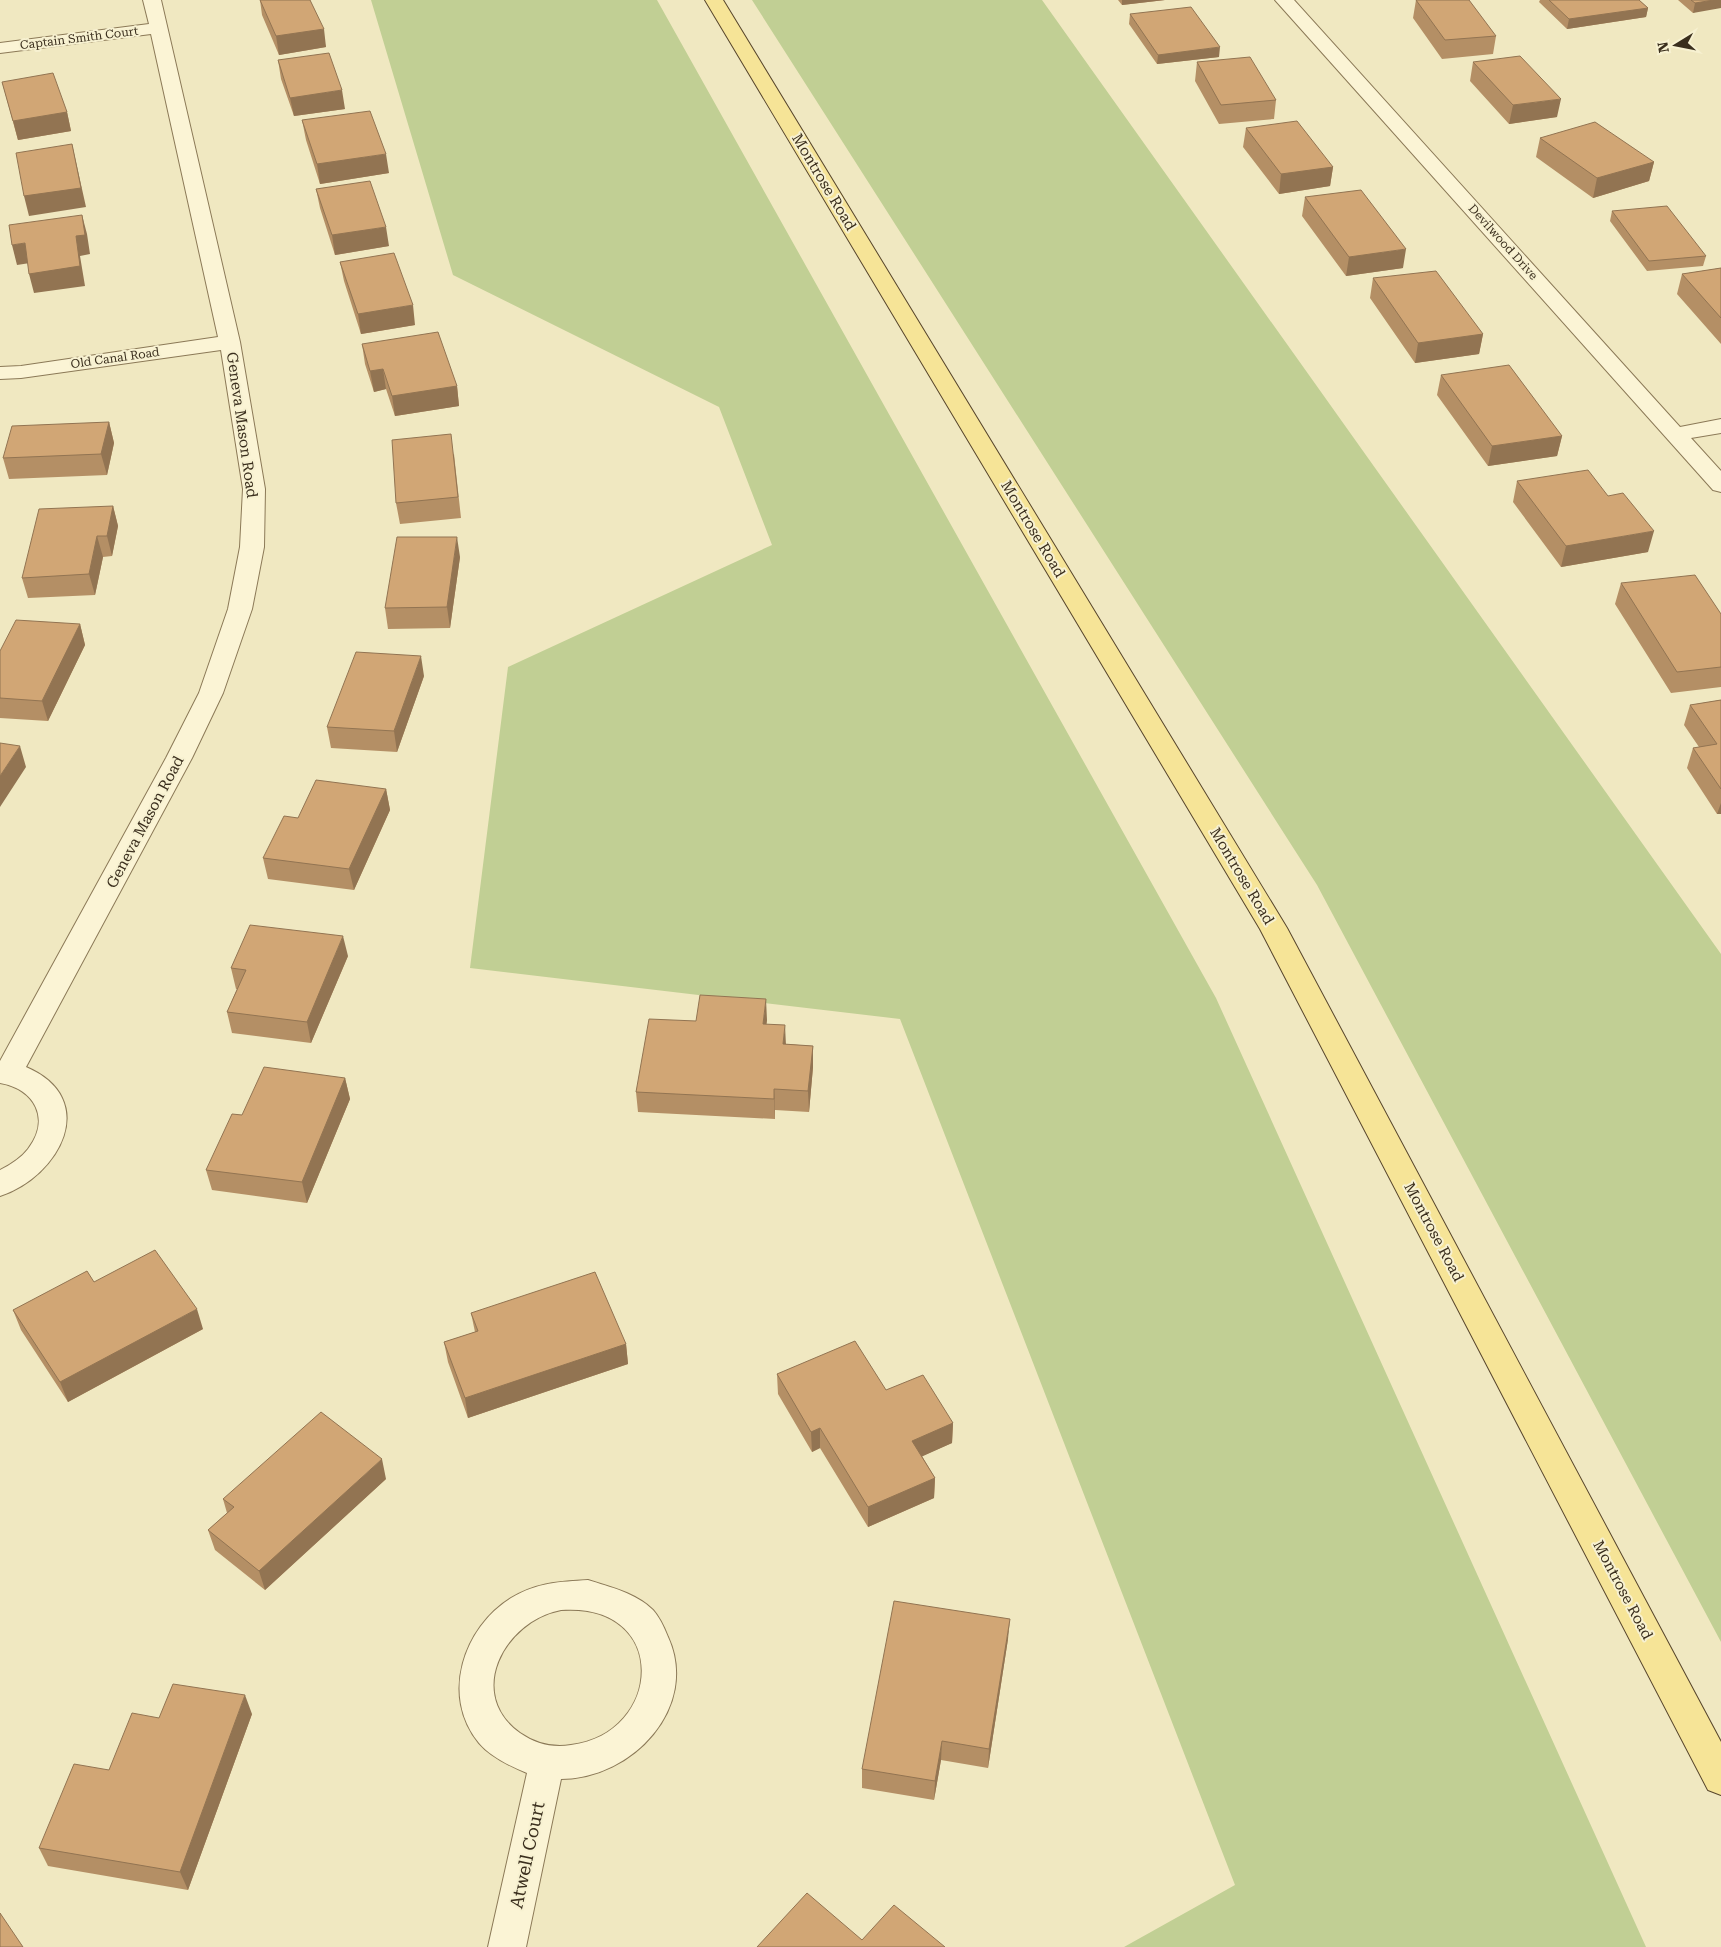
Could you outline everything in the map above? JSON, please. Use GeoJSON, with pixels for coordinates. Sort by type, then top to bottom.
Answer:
{"type":"FeatureCollection","features":[{"type":"Feature","properties":{"kind":"main road","name":"Montrose Road"},"geometry":{"type":"LineString","coordinates":[[714,0],[1273,928],[1721,1778]]}},
{"type":"Feature","properties":{"kind":"street","name":"Geneva Mason Road"},"geometry":{"type":"LineString","coordinates":[[0,1184],[17,1176],[38,1158],[51,1137],[54,1115],[48,1096],[32,1081],[5,1072],[179,758],[211,693],[240,609],[252,547],[254,489],[230,342],[152,0]]}},
{"type":"Feature","properties":{"kind":"street","name":"Devilwood Drive"},"geometry":{"type":"LineString","coordinates":[[1284,0],[1721,485]]}},
{"type":"Feature","properties":{"kind":"street","name":"Captain Smith Court"},"geometry":{"type":"LineString","coordinates":[[0,48],[158,28]]}},
{"type":"Feature","properties":{"kind":"street","name":"Old Canal Road"},"geometry":{"type":"LineString","coordinates":[[0,373],[21,372],[230,342]]}},
{"type":"Feature","properties":{"kind":"street"},"geometry":{"type":"LineString","coordinates":[[1676,434],[1721,426]]}},
{"type":"Feature","properties":{"kind":"street"},"geometry":{"type":"LineString","coordinates":[[558,1596],[588,1596],[617,1604],[642,1622],[656,1646],[661,1675],[655,1704],[637,1730],[611,1750],[580,1761],[547,1762],[517,1752],[492,1734],[479,1708],[475,1679],[483,1650],[502,1625],[527,1606],[558,1596]]}},
{"type":"Feature","properties":{"kind":"street","name":"Atwell Court"},"geometry":{"type":"LineString","coordinates":[[507,1947],[547,1762]]}},
{"type":"Feature","properties":{"kind":"green space"},"geometry":{"type":"Polygon","coordinates":[[[371,0],[657,0],[1216,998],[1646,1947],[1124,1947],[1235,1885],[900,1019],[470,968],[508,667],[772,545],[719,407],[453,275],[371,0]]]}},
{"type":"Feature","properties":{"kind":"green space"},"geometry":{"type":"Polygon","coordinates":[[[752,0],[1042,0],[1721,954],[1721,1642],[1317,885],[752,0]]]}},
{"type":"Feature","properties":{"kind":"building"},"geometry":{"type":"Polygon","coordinates":[[[260,0],[310,0],[324,29],[276,36],[260,0]]]}},
{"type":"Feature","properties":{"kind":"building"},"geometry":{"type":"Polygon","coordinates":[[[1416,0],[1469,0],[1496,36],[1445,40],[1416,0]]]}},
{"type":"Feature","properties":{"kind":"building"},"geometry":{"type":"Polygon","coordinates":[[[1549,0],[1639,0],[1648,8],[1569,19],[1549,0]]]}},
{"type":"Feature","properties":{"kind":"building"},"geometry":{"type":"Polygon","coordinates":[[[1691,0],[1714,0],[1695,3],[1691,0]]]}},
{"type":"Feature","properties":{"kind":"building"},"geometry":{"type":"Polygon","coordinates":[[[1191,7],[1220,47],[1158,55],[1130,14],[1191,7]]]}},
{"type":"Feature","properties":{"kind":"building"},"geometry":{"type":"Polygon","coordinates":[[[329,53],[342,90],[290,98],[278,60],[329,53]]]}},
{"type":"Feature","properties":{"kind":"building"},"geometry":{"type":"Polygon","coordinates":[[[1520,56],[1561,99],[1513,105],[1473,62],[1520,56]]]}},
{"type":"Feature","properties":{"kind":"building"},"geometry":{"type":"Polygon","coordinates":[[[1250,57],[1276,100],[1221,105],[1197,62],[1250,57]]]}},
{"type":"Feature","properties":{"kind":"building"},"geometry":{"type":"Polygon","coordinates":[[[53,73],[67,112],[13,121],[2,82],[53,73]]]}},
{"type":"Feature","properties":{"kind":"building"},"geometry":{"type":"Polygon","coordinates":[[[370,111],[386,154],[317,164],[302,120],[370,111]]]}},
{"type":"Feature","properties":{"kind":"building"},"geometry":{"type":"Polygon","coordinates":[[[1297,121],[1333,167],[1281,174],[1246,128],[1297,121]]]}},
{"type":"Feature","properties":{"kind":"building"},"geometry":{"type":"Polygon","coordinates":[[[1595,122],[1654,162],[1597,178],[1540,138],[1595,122]]]}},
{"type":"Feature","properties":{"kind":"building"},"geometry":{"type":"Polygon","coordinates":[[[72,144],[81,188],[24,196],[16,153],[72,144]]]}},
{"type":"Feature","properties":{"kind":"building"},"geometry":{"type":"Polygon","coordinates":[[[370,181],[386,227],[332,235],[316,189],[370,181]]]}},
{"type":"Feature","properties":{"kind":"building"},"geometry":{"type":"Polygon","coordinates":[[[1361,190],[1406,249],[1349,257],[1305,197],[1361,190]]]}},
{"type":"Feature","properties":{"kind":"building"},"geometry":{"type":"Polygon","coordinates":[[[1667,206],[1706,256],[1649,261],[1612,211],[1667,206]]]}},
{"type":"Feature","properties":{"kind":"building"},"geometry":{"type":"Polygon","coordinates":[[[82,215],[85,235],[76,236],[80,266],[29,274],[25,243],[12,245],[9,225],[82,215]]]}},
{"type":"Feature","properties":{"kind":"building"},"geometry":{"type":"Polygon","coordinates":[[[394,253],[413,305],[358,314],[340,262],[394,253]]]}},
{"type":"Feature","properties":{"kind":"building"},"geometry":{"type":"Polygon","coordinates":[[[1721,268],[1721,318],[1682,274],[1721,268]]]}},
{"type":"Feature","properties":{"kind":"building"},"geometry":{"type":"Polygon","coordinates":[[[1436,271],[1483,334],[1418,343],[1373,278],[1436,271]]]}},
{"type":"Feature","properties":{"kind":"building"},"geometry":{"type":"Polygon","coordinates":[[[438,332],[457,386],[392,396],[383,369],[370,371],[362,344],[438,332]]]}},
{"type":"Feature","properties":{"kind":"building"},"geometry":{"type":"Polygon","coordinates":[[[1509,365],[1562,436],[1492,446],[1441,375],[1509,365]]]}},
{"type":"Feature","properties":{"kind":"building"},"geometry":{"type":"Polygon","coordinates":[[[109,422],[101,454],[3,458],[12,426],[109,422]]]}},
{"type":"Feature","properties":{"kind":"building"},"geometry":{"type":"Polygon","coordinates":[[[451,434],[458,497],[396,503],[392,440],[451,434]]]}},
{"type":"Feature","properties":{"kind":"building"},"geometry":{"type":"Polygon","coordinates":[[[1588,470],[1608,496],[1623,493],[1654,531],[1566,546],[1517,481],[1588,470]]]}},
{"type":"Feature","properties":{"kind":"building"},"geometry":{"type":"Polygon","coordinates":[[[113,506],[107,536],[97,536],[89,574],[22,578],[39,509],[113,506]]]}},
{"type":"Feature","properties":{"kind":"building"},"geometry":{"type":"Polygon","coordinates":[[[397,537],[457,537],[447,607],[385,608],[397,537]]]}},
{"type":"Feature","properties":{"kind":"building"},"geometry":{"type":"Polygon","coordinates":[[[1695,575],[1721,614],[1721,667],[1677,672],[1621,583],[1695,575]]]}},
{"type":"Feature","properties":{"kind":"building"},"geometry":{"type":"Polygon","coordinates":[[[16,620],[80,624],[42,701],[0,698],[0,651],[16,620]]]}},
{"type":"Feature","properties":{"kind":"building"},"geometry":{"type":"Polygon","coordinates":[[[356,652],[421,656],[394,731],[327,727],[356,652]]]}},
{"type":"Feature","properties":{"kind":"building"},"geometry":{"type":"Polygon","coordinates":[[[1721,700],[1721,789],[1693,748],[1717,744],[1690,705],[1721,700]]]}},
{"type":"Feature","properties":{"kind":"building"},"geometry":{"type":"Polygon","coordinates":[[[0,743],[20,746],[0,776],[0,743]]]}},
{"type":"Feature","properties":{"kind":"building"},"geometry":{"type":"Polygon","coordinates":[[[316,780],[386,789],[349,869],[263,858],[284,816],[298,818],[316,780]]]}},
{"type":"Feature","properties":{"kind":"building"},"geometry":{"type":"Polygon","coordinates":[[[250,925],[343,936],[307,1022],[227,1012],[246,970],[231,968],[250,925]]]}},
{"type":"Feature","properties":{"kind":"building"},"geometry":{"type":"Polygon","coordinates":[[[700,995],[766,999],[763,1024],[785,1025],[783,1044],[813,1046],[808,1091],[774,1089],[774,1099],[636,1092],[649,1019],[696,1021],[700,995]]]}},
{"type":"Feature","properties":{"kind":"building"},"geometry":{"type":"Polygon","coordinates":[[[264,1067],[345,1078],[302,1182],[206,1170],[232,1114],[242,1115],[264,1067]]]}},
{"type":"Feature","properties":{"kind":"building"},"geometry":{"type":"Polygon","coordinates":[[[155,1250],[197,1309],[60,1382],[13,1310],[87,1271],[94,1282],[155,1250]]]}},
{"type":"Feature","properties":{"kind":"building"},"geometry":{"type":"Polygon","coordinates":[[[595,1272],[626,1344],[465,1398],[444,1342],[478,1331],[471,1313],[595,1272]]]}},
{"type":"Feature","properties":{"kind":"building"},"geometry":{"type":"Polygon","coordinates":[[[855,1341],[886,1390],[923,1375],[953,1423],[912,1441],[935,1478],[868,1507],[820,1428],[811,1432],[777,1374],[855,1341]]]}},
{"type":"Feature","properties":{"kind":"building"},"geometry":{"type":"Polygon","coordinates":[[[321,1412],[382,1459],[259,1571],[208,1530],[234,1507],[223,1499],[321,1412]]]}},
{"type":"Feature","properties":{"kind":"building"},"geometry":{"type":"Polygon","coordinates":[[[894,1601],[1010,1619],[989,1749],[942,1741],[935,1781],[862,1769],[894,1601]]]}},
{"type":"Feature","properties":{"kind":"building"},"geometry":{"type":"Polygon","coordinates":[[[173,1684],[245,1695],[180,1872],[39,1848],[74,1764],[109,1770],[132,1713],[159,1718],[173,1684]]]}},
{"type":"Feature","properties":{"kind":"building"},"geometry":{"type":"Polygon","coordinates":[[[807,1893],[862,1940],[894,1905],[945,1947],[757,1947],[807,1893]]]}},
{"type":"Feature","properties":{"kind":"building"},"geometry":{"type":"Polygon","coordinates":[[[0,1913],[23,1947],[0,1947],[0,1913]]]}}]}
